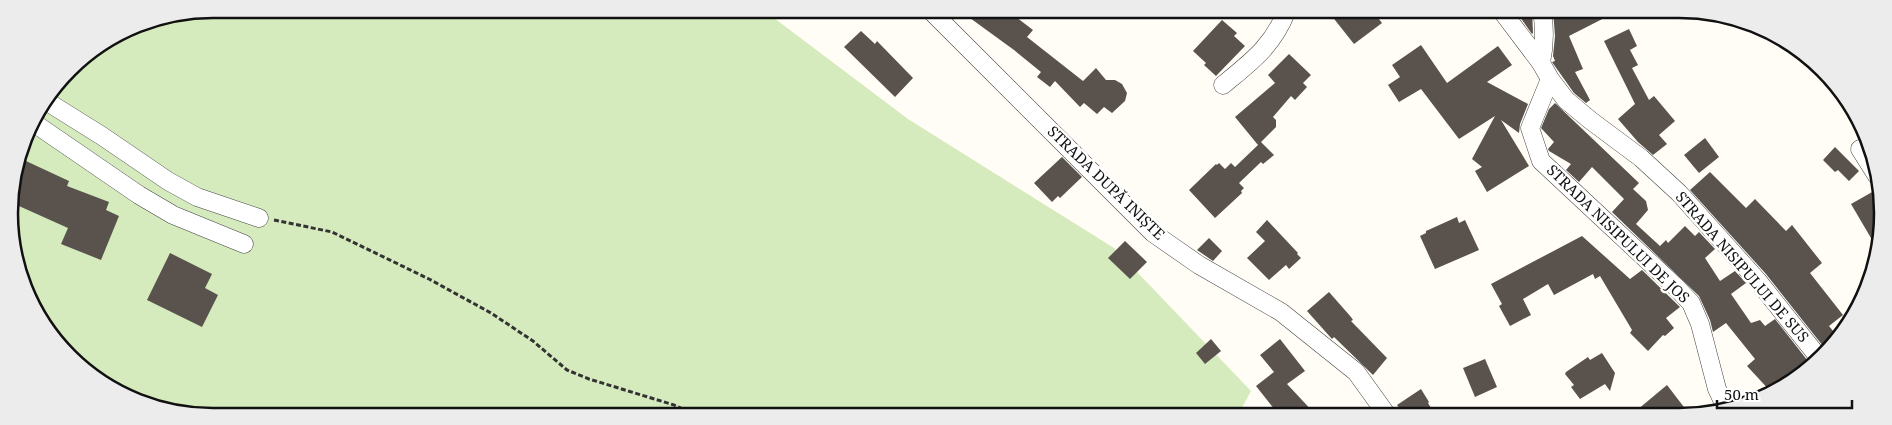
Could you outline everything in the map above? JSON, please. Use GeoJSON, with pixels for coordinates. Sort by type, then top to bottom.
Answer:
{"type":"FeatureCollection","features":[{"type":"Feature","properties":{"kind":"street","name":"STRADA DUPĂ INIȘTE"},"geometry":{"type":"LineString","coordinates":[[938,18],[1152,232],[1199,265],[1281,312],[1356,372],[1383,408]]}},
{"type":"Feature","properties":{"kind":"street"},"geometry":{"type":"LineString","coordinates":[[1224,85],[1258,57],[1278,31],[1284,18]]}},
{"type":"Feature","properties":{"kind":"street"},"geometry":{"type":"LineString","coordinates":[[1507,18],[1550,78]]}},
{"type":"Feature","properties":{"kind":"street"},"geometry":{"type":"LineString","coordinates":[[1541,63],[1545,43],[1543,18]]}},
{"type":"Feature","properties":{"kind":"street","name":"STRADA NISIPULUI DE SUS"},"geometry":{"type":"LineString","coordinates":[[1550,78],[1566,100],[1641,158],[1679,193],[1758,281],[1815,352]]}},
{"type":"Feature","properties":{"kind":"street","name":"STRADA NISIPULUI DE JOS"},"geometry":{"type":"LineString","coordinates":[[1550,78],[1530,128],[1542,161],[1691,303],[1700,324],[1717,389],[1723,403]]}},
{"type":"Feature","properties":{"kind":"street"},"geometry":{"type":"LineString","coordinates":[[50,104],[168,181],[197,197],[259,218]]}},
{"type":"Feature","properties":{"kind":"street"},"geometry":{"type":"LineString","coordinates":[[38,126],[139,195],[173,214],[244,244]]}},
{"type":"Feature","properties":{"kind":"street"},"geometry":{"type":"LineString","coordinates":[[1860,149],[1868,161]]}},
{"type":"Feature","properties":{"kind":"path"},"geometry":{"type":"LineString","coordinates":[[259,218],[332,232],[429,279],[491,313],[533,341],[567,370],[602,384],[681,408]]}},
{"type":"Feature","properties":{"kind":"green space"},"geometry":{"type":"Polygon","coordinates":[[[200,18],[774,18],[908,119],[1114,248],[1251,391],[1242,408],[212,408],[174,404],[138,393],[104,375],[66,341],[50,321],[32,287],[21,251],[18,200],[21,174],[32,138],[50,104],[84,66],[104,50],[138,32],[174,21],[200,18]]]}},
{"type":"Feature","properties":{"kind":"building"},"geometry":{"type":"Polygon","coordinates":[[[970,18],[1017,18],[1033,30],[1027,37],[1083,81],[1096,68],[1106,80],[1115,80],[1122,84],[1127,93],[1125,101],[1112,113],[1104,107],[1097,114],[1084,103],[1080,107],[1055,81],[1050,87],[1037,77],[1041,72],[970,18]]]}},
{"type":"Feature","properties":{"kind":"building"},"geometry":{"type":"Polygon","coordinates":[[[1333,18],[1378,18],[1382,23],[1354,44],[1333,18]]]}},
{"type":"Feature","properties":{"kind":"building"},"geometry":{"type":"Polygon","coordinates":[[[1521,18],[1532,18],[1532,34],[1521,18]]]}},
{"type":"Feature","properties":{"kind":"building"},"geometry":{"type":"Polygon","coordinates":[[[1554,18],[1604,18],[1569,36],[1583,69],[1575,72],[1590,100],[1586,103],[1574,93],[1552,62],[1555,61],[1553,56],[1555,36],[1554,18]]]}},
{"type":"Feature","properties":{"kind":"building"},"geometry":{"type":"Polygon","coordinates":[[[1222,20],[1237,33],[1234,36],[1245,46],[1216,76],[1193,51],[1222,20]]]}},
{"type":"Feature","properties":{"kind":"building"},"geometry":{"type":"Polygon","coordinates":[[[1629,29],[1637,46],[1630,50],[1638,65],[1632,68],[1649,100],[1654,96],[1675,121],[1659,135],[1667,144],[1653,155],[1638,142],[1618,119],[1635,104],[1604,41],[1629,29]]]}},
{"type":"Feature","properties":{"kind":"building"},"geometry":{"type":"Polygon","coordinates":[[[861,31],[875,44],[877,41],[913,78],[895,97],[844,47],[861,31]]]}},
{"type":"Feature","properties":{"kind":"building"},"geometry":{"type":"Polygon","coordinates":[[[1421,45],[1447,83],[1498,46],[1512,65],[1487,82],[1528,104],[1520,124],[1519,133],[1501,120],[1529,166],[1487,192],[1475,171],[1482,167],[1472,159],[1495,116],[1459,139],[1421,89],[1399,102],[1388,85],[1400,77],[1392,65],[1421,45]]]}},
{"type":"Feature","properties":{"kind":"building"},"geometry":{"type":"Polygon","coordinates":[[[1289,54],[1311,75],[1303,83],[1307,87],[1295,100],[1291,96],[1273,117],[1276,120],[1276,127],[1261,142],[1274,155],[1263,164],[1261,162],[1239,183],[1244,188],[1241,191],[1242,193],[1215,218],[1189,190],[1216,164],[1219,163],[1225,169],[1231,163],[1235,167],[1258,145],[1235,117],[1275,83],[1268,75],[1289,54]]]}},
{"type":"Feature","properties":{"kind":"building"},"geometry":{"type":"Polygon","coordinates":[[[1555,103],[1639,183],[1633,189],[1646,201],[1648,210],[1636,224],[1660,246],[1666,240],[1668,243],[1685,226],[1695,236],[1699,232],[1715,249],[1705,258],[1720,281],[1735,271],[1746,283],[1731,294],[1751,323],[1760,320],[1765,326],[1775,319],[1807,360],[1788,375],[1766,387],[1747,366],[1755,359],[1726,323],[1713,332],[1710,320],[1699,296],[1612,212],[1624,199],[1592,167],[1579,182],[1566,170],[1571,164],[1549,151],[1548,149],[1554,142],[1541,128],[1549,109],[1555,103]]]}},
{"type":"Feature","properties":{"kind":"building"},"geometry":{"type":"Polygon","coordinates":[[[1705,138],[1719,157],[1699,173],[1684,155],[1705,138]]]}},
{"type":"Feature","properties":{"kind":"building"},"geometry":{"type":"Polygon","coordinates":[[[1835,147],[1859,171],[1849,181],[1838,170],[1835,172],[1823,160],[1835,147]]]}},
{"type":"Feature","properties":{"kind":"building"},"geometry":{"type":"Polygon","coordinates":[[[1062,157],[1082,177],[1060,198],[1058,196],[1052,202],[1034,183],[1062,157]]]}},
{"type":"Feature","properties":{"kind":"building"},"geometry":{"type":"Polygon","coordinates":[[[26,161],[69,181],[67,186],[109,202],[106,210],[119,216],[101,260],[61,244],[68,228],[18,206],[22,169],[26,161]]]}},
{"type":"Feature","properties":{"kind":"building"},"geometry":{"type":"Polygon","coordinates":[[[1710,172],[1746,208],[1755,199],[1786,231],[1792,225],[1822,263],[1810,273],[1843,315],[1829,326],[1834,332],[1822,345],[1766,274],[1690,190],[1710,172]]]}},
{"type":"Feature","properties":{"kind":"building"},"geometry":{"type":"Polygon","coordinates":[[[1873,191],[1873,241],[1851,204],[1873,191]]]}},
{"type":"Feature","properties":{"kind":"building"},"geometry":{"type":"Polygon","coordinates":[[[1457,217],[1459,223],[1465,220],[1479,250],[1435,269],[1420,236],[1426,233],[1426,231],[1457,217]]]}},
{"type":"Feature","properties":{"kind":"building"},"geometry":{"type":"Polygon","coordinates":[[[1267,220],[1301,258],[1289,269],[1286,265],[1269,280],[1247,258],[1265,241],[1256,232],[1267,220]]]}},
{"type":"Feature","properties":{"kind":"building"},"geometry":{"type":"Polygon","coordinates":[[[1582,236],[1630,279],[1642,270],[1680,307],[1666,318],[1674,328],[1665,336],[1663,335],[1648,351],[1630,333],[1632,330],[1600,276],[1595,279],[1593,274],[1554,295],[1548,284],[1523,299],[1531,315],[1510,326],[1499,306],[1502,304],[1491,284],[1582,236]]]}},
{"type":"Feature","properties":{"kind":"building"},"geometry":{"type":"Polygon","coordinates":[[[1209,238],[1222,251],[1213,261],[1197,250],[1209,238]]]}},
{"type":"Feature","properties":{"kind":"building"},"geometry":{"type":"Polygon","coordinates":[[[1125,241],[1147,262],[1130,279],[1108,258],[1125,241]]]}},
{"type":"Feature","properties":{"kind":"building"},"geometry":{"type":"Polygon","coordinates":[[[170,253],[212,274],[205,288],[218,295],[202,327],[147,300],[170,253]]]}},
{"type":"Feature","properties":{"kind":"building"},"geometry":{"type":"Polygon","coordinates":[[[1329,292],[1351,317],[1353,320],[1351,321],[1387,358],[1373,375],[1334,337],[1332,339],[1307,311],[1329,292]]]}},
{"type":"Feature","properties":{"kind":"building"},"geometry":{"type":"Polygon","coordinates":[[[1211,339],[1221,351],[1205,364],[1196,353],[1211,339]]]}},
{"type":"Feature","properties":{"kind":"building"},"geometry":{"type":"Polygon","coordinates":[[[1280,339],[1305,371],[1287,384],[1309,408],[1273,408],[1256,386],[1274,372],[1260,355],[1280,339]]]}},
{"type":"Feature","properties":{"kind":"building"},"geometry":{"type":"Polygon","coordinates":[[[1602,353],[1615,373],[1610,391],[1605,384],[1580,399],[1571,387],[1574,385],[1565,374],[1588,357],[1590,360],[1602,353]]]}},
{"type":"Feature","properties":{"kind":"building"},"geometry":{"type":"Polygon","coordinates":[[[1485,359],[1497,387],[1475,397],[1463,368],[1485,359]]]}},
{"type":"Feature","properties":{"kind":"building"},"geometry":{"type":"Polygon","coordinates":[[[1667,385],[1684,408],[1680,408],[1639,408],[1667,385]]]}},
{"type":"Feature","properties":{"kind":"building"},"geometry":{"type":"Polygon","coordinates":[[[1421,389],[1431,408],[1399,408],[1397,405],[1421,389]]]}}]}
